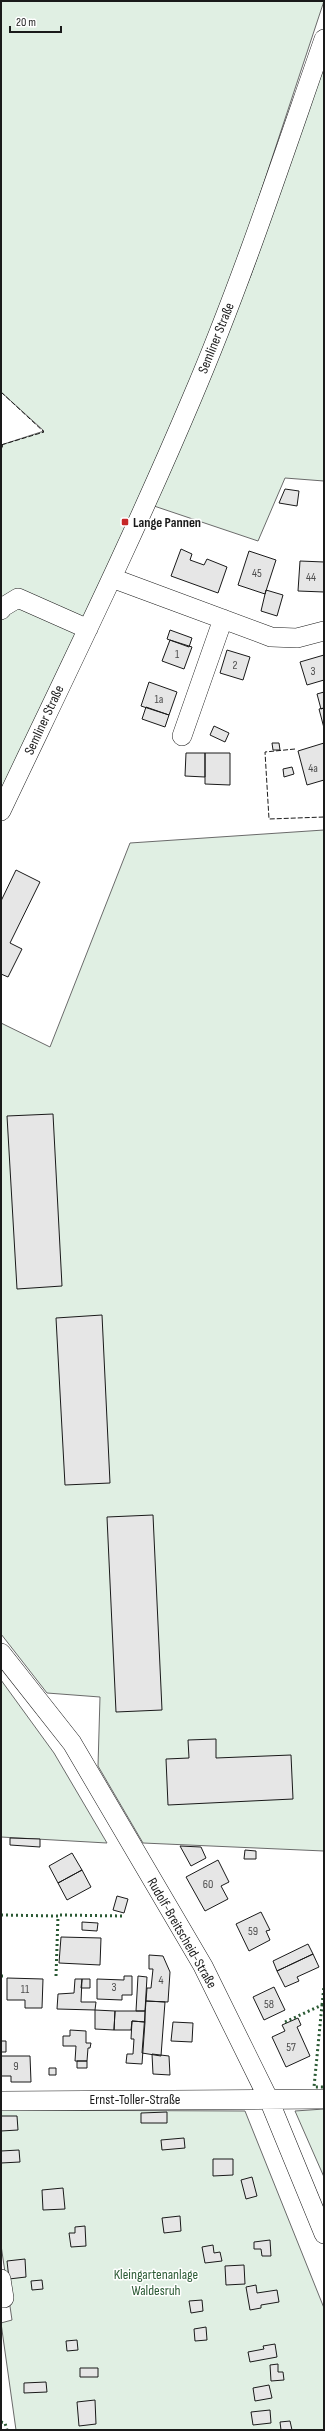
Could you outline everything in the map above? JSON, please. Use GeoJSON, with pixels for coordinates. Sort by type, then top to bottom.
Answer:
{"type":"FeatureCollection","features":[{"type":"Feature","properties":{"kind":"street","name":"Semliner Straße"},"geometry":{"type":"LineString","coordinates":[[1,811],[112,578],[192,398],[242,274],[324,39]]}},
{"type":"Feature","properties":{"kind":"street"},"geometry":{"type":"LineString","coordinates":[[112,578],[271,637],[297,638],[324,631]]}},
{"type":"Feature","properties":{"kind":"street"},"geometry":{"type":"LineString","coordinates":[[1,610],[3,607],[18,598],[88,629]]}},
{"type":"Feature","properties":{"kind":"street"},"geometry":{"type":"LineString","coordinates":[[182,736],[223,619]]}},
{"type":"Feature","properties":{"kind":"street","name":"Rudolf-Breitscheid-Straße"},"geometry":{"type":"LineString","coordinates":[[1,1653],[72,1743],[202,1966],[269,2100],[324,2234]]}},
{"type":"Feature","properties":{"kind":"street","name":"Ernst-Toller-Straße"},"geometry":{"type":"LineString","coordinates":[[1,2100],[324,2100]]}},
{"type":"Feature","properties":{"kind":"street"},"geometry":{"type":"LineString","coordinates":[[1,2278],[4,2298]]}},
{"type":"Feature","properties":{"kind":"green space"},"geometry":{"type":"Polygon","coordinates":[[[1,1],[324,1],[234,273],[200,359],[120,540],[1,794],[1,445],[44,431],[1,392],[1,1]]]}},
{"type":"Feature","properties":{"kind":"green space"},"geometry":{"type":"Polygon","coordinates":[[[324,66],[324,481],[285,478],[258,541],[154,506],[251,275],[324,66]]]}},
{"type":"Feature","properties":{"kind":"green space"},"geometry":{"type":"Polygon","coordinates":[[[324,830],[324,1851],[143,1843],[98,1766],[100,1697],[47,1693],[1,1634],[1,1023],[50,1047],[130,843],[324,830]]]}},
{"type":"Feature","properties":{"kind":"green space"},"geometry":{"type":"Polygon","coordinates":[[[1,1680],[54,1753],[107,1843],[1,1837],[1,1680]]]}},
{"type":"Feature","properties":{"kind":"green space"},"geometry":{"type":"Polygon","coordinates":[[[324,2109],[324,2177],[295,2111],[324,2109]]]}},
{"type":"Feature","properties":{"kind":"green space","name":"Kleingartenanlage Waldesruh"},"geometry":{"type":"Polygon","coordinates":[[[1,2110],[245,2111],[324,2308],[324,2430],[16,2430],[1,2323],[12,2320],[1,2245],[1,2110]]]}},
{"type":"Feature","properties":{"kind":"building"},"geometry":{"type":"Polygon","coordinates":[[[285,489],[299,491],[297,506],[279,503],[285,489]]]}},
{"type":"Feature","properties":{"kind":"building"},"geometry":{"type":"Polygon","coordinates":[[[181,549],[192,554],[190,560],[204,565],[207,559],[227,567],[218,593],[171,576],[181,549]]]}},
{"type":"Feature","properties":{"kind":"building"},"geometry":{"type":"Polygon","coordinates":[[[249,551],[276,560],[265,594],[238,585],[249,551]]]}},
{"type":"Feature","properties":{"kind":"building"},"geometry":{"type":"Polygon","coordinates":[[[300,561],[324,562],[324,592],[298,591],[300,561]]]}},
{"type":"Feature","properties":{"kind":"building"},"geometry":{"type":"Polygon","coordinates":[[[266,590],[283,595],[277,616],[261,611],[266,590]]]}},
{"type":"Feature","properties":{"kind":"building"},"geometry":{"type":"Polygon","coordinates":[[[170,630],[192,638],[189,647],[167,639],[170,630]]]}},
{"type":"Feature","properties":{"kind":"building"},"geometry":{"type":"Polygon","coordinates":[[[170,640],[192,647],[184,669],[162,661],[170,640]]]}},
{"type":"Feature","properties":{"kind":"building"},"geometry":{"type":"Polygon","coordinates":[[[227,650],[250,657],[243,680],[220,673],[227,650]]]}},
{"type":"Feature","properties":{"kind":"building"},"geometry":{"type":"Polygon","coordinates":[[[324,655],[324,680],[307,685],[300,662],[324,655]]]}},
{"type":"Feature","properties":{"kind":"building"},"geometry":{"type":"Polygon","coordinates":[[[149,682],[177,692],[169,715],[141,706],[149,682]]]}},
{"type":"Feature","properties":{"kind":"building"},"geometry":{"type":"Polygon","coordinates":[[[324,692],[324,708],[321,709],[317,694],[324,692]]]}},
{"type":"Feature","properties":{"kind":"building"},"geometry":{"type":"Polygon","coordinates":[[[146,707],[169,715],[165,727],[142,719],[146,707]]]}},
{"type":"Feature","properties":{"kind":"building"},"geometry":{"type":"Polygon","coordinates":[[[324,708],[324,728],[319,709],[324,708]]]}},
{"type":"Feature","properties":{"kind":"building"},"geometry":{"type":"Polygon","coordinates":[[[214,726],[229,733],[225,742],[210,735],[214,726]]]}},
{"type":"Feature","properties":{"kind":"building"},"geometry":{"type":"Polygon","coordinates":[[[272,743],[279,743],[280,750],[273,750],[272,743]]]}},
{"type":"Feature","properties":{"kind":"building"},"geometry":{"type":"Polygon","coordinates":[[[324,743],[324,780],[307,785],[298,751],[324,743]]]}},
{"type":"Feature","properties":{"kind":"building"},"geometry":{"type":"Polygon","coordinates":[[[186,753],[205,753],[205,777],[185,776],[186,753]]]}},
{"type":"Feature","properties":{"kind":"building"},"geometry":{"type":"Polygon","coordinates":[[[205,753],[230,753],[230,785],[205,784],[205,753]]]}},
{"type":"Feature","properties":{"kind":"building"},"geometry":{"type":"Polygon","coordinates":[[[292,767],[294,774],[284,777],[283,769],[292,767]]]}},
{"type":"Feature","properties":{"kind":"building"},"geometry":{"type":"Polygon","coordinates":[[[16,870],[40,882],[10,943],[22,949],[8,977],[1,974],[1,901],[16,870]]]}},
{"type":"Feature","properties":{"kind":"building"},"geometry":{"type":"Polygon","coordinates":[[[53,1114],[62,1286],[17,1289],[7,1116],[53,1114]]]}},
{"type":"Feature","properties":{"kind":"building"},"geometry":{"type":"Polygon","coordinates":[[[102,1315],[110,1483],[65,1485],[56,1318],[102,1315]]]}},
{"type":"Feature","properties":{"kind":"building"},"geometry":{"type":"Polygon","coordinates":[[[153,1515],[162,1710],[116,1712],[107,1517],[153,1515]]]}},
{"type":"Feature","properties":{"kind":"building"},"geometry":{"type":"Polygon","coordinates":[[[216,1739],[216,1758],[291,1755],[293,1799],[168,1805],[166,1759],[189,1758],[188,1740],[216,1739]]]}},
{"type":"Feature","properties":{"kind":"building"},"geometry":{"type":"Polygon","coordinates":[[[10,1838],[40,1839],[40,1847],[10,1845],[10,1838]]]}},
{"type":"Feature","properties":{"kind":"building"},"geometry":{"type":"Polygon","coordinates":[[[180,1846],[201,1847],[206,1858],[191,1866],[180,1846]]]}},
{"type":"Feature","properties":{"kind":"building"},"geometry":{"type":"Polygon","coordinates":[[[245,1850],[256,1851],[256,1859],[244,1859],[245,1850]]]}},
{"type":"Feature","properties":{"kind":"building"},"geometry":{"type":"Polygon","coordinates":[[[72,1853],[82,1870],[58,1883],[49,1866],[72,1853]]]}},
{"type":"Feature","properties":{"kind":"building"},"geometry":{"type":"Polygon","coordinates":[[[218,1860],[229,1882],[221,1886],[228,1899],[205,1911],[186,1877],[218,1860]]]}},
{"type":"Feature","properties":{"kind":"building"},"geometry":{"type":"Polygon","coordinates":[[[82,1870],[91,1887],[67,1900],[58,1883],[82,1870]]]}},
{"type":"Feature","properties":{"kind":"building"},"geometry":{"type":"Polygon","coordinates":[[[117,1896],[128,1899],[124,1913],[113,1910],[117,1896]]]}},
{"type":"Feature","properties":{"kind":"building"},"geometry":{"type":"Polygon","coordinates":[[[261,1912],[270,1930],[266,1931],[270,1940],[249,1951],[236,1924],[261,1912]]]}},
{"type":"Feature","properties":{"kind":"building"},"geometry":{"type":"Polygon","coordinates":[[[82,1922],[98,1923],[97,1931],[82,1930],[82,1922]]]}},
{"type":"Feature","properties":{"kind":"building"},"geometry":{"type":"Polygon","coordinates":[[[61,1937],[101,1938],[100,1965],[59,1963],[61,1937]]]}},
{"type":"Feature","properties":{"kind":"building"},"geometry":{"type":"Polygon","coordinates":[[[308,1944],[313,1954],[277,1971],[273,1961],[308,1944]]]}},
{"type":"Feature","properties":{"kind":"building"},"geometry":{"type":"Polygon","coordinates":[[[313,1954],[319,1967],[297,1977],[299,1981],[285,1987],[277,1971],[313,1954]]]}},
{"type":"Feature","properties":{"kind":"building"},"geometry":{"type":"Polygon","coordinates":[[[149,1955],[163,1956],[170,1972],[168,2002],[146,2001],[147,1988],[151,1988],[153,1969],[149,1969],[149,1955]]]}},
{"type":"Feature","properties":{"kind":"building"},"geometry":{"type":"Polygon","coordinates":[[[124,1976],[132,1976],[132,1995],[122,1995],[122,2000],[97,1999],[97,1979],[124,1980],[124,1976]]]}},
{"type":"Feature","properties":{"kind":"building"},"geometry":{"type":"Polygon","coordinates":[[[138,1976],[147,1977],[145,2011],[136,2011],[138,1976]]]}},
{"type":"Feature","properties":{"kind":"building"},"geometry":{"type":"Polygon","coordinates":[[[7,1978],[43,1979],[42,2008],[25,2008],[25,2000],[7,2000],[7,1978]]]}},
{"type":"Feature","properties":{"kind":"building"},"geometry":{"type":"Polygon","coordinates":[[[75,1979],[82,1979],[81,2002],[96,2002],[95,2010],[57,2009],[58,1994],[74,1993],[75,1979]]]}},
{"type":"Feature","properties":{"kind":"building"},"geometry":{"type":"Polygon","coordinates":[[[82,1979],[90,1979],[90,1988],[81,1988],[82,1979]]]}},
{"type":"Feature","properties":{"kind":"building"},"geometry":{"type":"Polygon","coordinates":[[[274,1987],[285,2010],[264,2020],[253,1997],[274,1987]]]}},
{"type":"Feature","properties":{"kind":"building"},"geometry":{"type":"Polygon","coordinates":[[[146,2001],[165,2002],[161,2056],[142,2053],[146,2001]]]}},
{"type":"Feature","properties":{"kind":"building"},"geometry":{"type":"Polygon","coordinates":[[[95,2010],[115,2011],[114,2030],[95,2029],[95,2010]]]}},
{"type":"Feature","properties":{"kind":"building"},"geometry":{"type":"Polygon","coordinates":[[[115,2011],[145,2011],[145,2022],[132,2021],[131,2030],[114,2030],[115,2011]]]}},
{"type":"Feature","properties":{"kind":"building"},"geometry":{"type":"Polygon","coordinates":[[[298,2018],[301,2025],[297,2027],[310,2056],[286,2067],[272,2037],[285,2031],[282,2025],[298,2018]]]}},
{"type":"Feature","properties":{"kind":"building"},"geometry":{"type":"Polygon","coordinates":[[[132,2021],[145,2022],[142,2064],[126,2063],[127,2054],[133,2054],[134,2039],[131,2039],[132,2021]]]}},
{"type":"Feature","properties":{"kind":"building"},"geometry":{"type":"Polygon","coordinates":[[[173,2022],[193,2023],[192,2042],[171,2041],[173,2022]]]}},
{"type":"Feature","properties":{"kind":"building"},"geometry":{"type":"Polygon","coordinates":[[[70,2030],[86,2031],[86,2043],[91,2043],[90,2048],[88,2048],[87,2061],[75,2061],[76,2046],[63,2046],[63,2036],[70,2036],[70,2030]]]}},
{"type":"Feature","properties":{"kind":"building"},"geometry":{"type":"Polygon","coordinates":[[[1,2041],[6,2041],[6,2052],[1,2052],[1,2041]]]}},
{"type":"Feature","properties":{"kind":"building"},"geometry":{"type":"Polygon","coordinates":[[[152,2054],[169,2056],[170,2075],[153,2074],[152,2054]]]}},
{"type":"Feature","properties":{"kind":"building"},"geometry":{"type":"Polygon","coordinates":[[[1,2056],[30,2056],[31,2082],[11,2082],[11,2076],[1,2076],[1,2056]]]}},
{"type":"Feature","properties":{"kind":"building"},"geometry":{"type":"Polygon","coordinates":[[[77,2061],[87,2061],[87,2068],[77,2068],[77,2061]]]}},
{"type":"Feature","properties":{"kind":"building"},"geometry":{"type":"Polygon","coordinates":[[[49,2068],[56,2068],[56,2075],[49,2075],[49,2068]]]}},
{"type":"Feature","properties":{"kind":"building"},"geometry":{"type":"Polygon","coordinates":[[[167,2112],[167,2123],[141,2123],[141,2113],[167,2112]]]}},
{"type":"Feature","properties":{"kind":"building"},"geometry":{"type":"Polygon","coordinates":[[[1,2116],[17,2116],[18,2130],[1,2131],[1,2116]]]}},
{"type":"Feature","properties":{"kind":"building"},"geometry":{"type":"Polygon","coordinates":[[[184,2138],[185,2148],[162,2150],[161,2140],[184,2138]]]}},
{"type":"Feature","properties":{"kind":"building"},"geometry":{"type":"Polygon","coordinates":[[[19,2150],[20,2162],[1,2163],[1,2151],[19,2150]]]}},
{"type":"Feature","properties":{"kind":"building"},"geometry":{"type":"Polygon","coordinates":[[[213,2159],[233,2159],[233,2175],[213,2176],[213,2159]]]}},
{"type":"Feature","properties":{"kind":"building"},"geometry":{"type":"Polygon","coordinates":[[[252,2177],[257,2196],[246,2199],[241,2180],[252,2177]]]}},
{"type":"Feature","properties":{"kind":"building"},"geometry":{"type":"Polygon","coordinates":[[[63,2188],[65,2209],[43,2210],[42,2190],[63,2188]]]}},
{"type":"Feature","properties":{"kind":"building"},"geometry":{"type":"Polygon","coordinates":[[[180,2216],[181,2231],[164,2233],[162,2218],[180,2216]]]}},
{"type":"Feature","properties":{"kind":"building"},"geometry":{"type":"Polygon","coordinates":[[[85,2226],[86,2246],[71,2247],[69,2233],[75,2233],[75,2227],[85,2226]]]}},
{"type":"Feature","properties":{"kind":"building"},"geometry":{"type":"Polygon","coordinates":[[[270,2240],[271,2256],[262,2256],[261,2249],[254,2249],[254,2242],[270,2240]]]}},
{"type":"Feature","properties":{"kind":"building"},"geometry":{"type":"Polygon","coordinates":[[[213,2245],[214,2253],[220,2252],[222,2261],[205,2263],[202,2247],[213,2245]]]}},
{"type":"Feature","properties":{"kind":"building"},"geometry":{"type":"Polygon","coordinates":[[[25,2259],[26,2277],[9,2279],[7,2261],[25,2259]]]}},
{"type":"Feature","properties":{"kind":"building"},"geometry":{"type":"Polygon","coordinates":[[[244,2265],[245,2284],[226,2285],[225,2266],[244,2265]]]}},
{"type":"Feature","properties":{"kind":"building"},"geometry":{"type":"Polygon","coordinates":[[[42,2280],[43,2289],[32,2290],[31,2281],[42,2280]]]}},
{"type":"Feature","properties":{"kind":"building"},"geometry":{"type":"Polygon","coordinates":[[[256,2285],[257,2293],[277,2290],[279,2302],[261,2305],[261,2308],[250,2310],[246,2287],[256,2285]]]}},
{"type":"Feature","properties":{"kind":"building"},"geometry":{"type":"Polygon","coordinates":[[[202,2300],[203,2311],[191,2313],[189,2301],[202,2300]]]}},
{"type":"Feature","properties":{"kind":"building"},"geometry":{"type":"Polygon","coordinates":[[[206,2327],[207,2340],[195,2341],[194,2329],[206,2327]]]}},
{"type":"Feature","properties":{"kind":"building"},"geometry":{"type":"Polygon","coordinates":[[[77,2340],[78,2350],[67,2351],[66,2341],[77,2340]]]}},
{"type":"Feature","properties":{"kind":"building"},"geometry":{"type":"Polygon","coordinates":[[[275,2344],[277,2357],[250,2362],[248,2352],[264,2349],[263,2346],[275,2344]]]}},
{"type":"Feature","properties":{"kind":"building"},"geometry":{"type":"Polygon","coordinates":[[[278,2364],[278,2372],[283,2372],[284,2380],[271,2381],[270,2365],[278,2364]]]}},
{"type":"Feature","properties":{"kind":"building"},"geometry":{"type":"Polygon","coordinates":[[[80,2368],[98,2368],[98,2377],[80,2377],[80,2368]]]}},
{"type":"Feature","properties":{"kind":"building"},"geometry":{"type":"Polygon","coordinates":[[[46,2382],[47,2392],[24,2393],[24,2383],[46,2382]]]}},
{"type":"Feature","properties":{"kind":"building"},"geometry":{"type":"Polygon","coordinates":[[[269,2385],[272,2398],[255,2401],[253,2388],[269,2385]]]}},
{"type":"Feature","properties":{"kind":"building"},"geometry":{"type":"Polygon","coordinates":[[[95,2400],[96,2424],[79,2426],[77,2402],[95,2400]]]}},
{"type":"Feature","properties":{"kind":"building"},"geometry":{"type":"Polygon","coordinates":[[[270,2410],[271,2423],[253,2425],[251,2412],[270,2410]]]}},
{"type":"Feature","properties":{"kind":"building"},"geometry":{"type":"Polygon","coordinates":[[[290,2421],[292,2430],[281,2430],[280,2422],[290,2421]]]}},
{"type":"Feature","properties":{"kind":"hedge"},"geometry":{"type":"LineString","coordinates":[[1,1915],[58,1916],[56,1976]]}},
{"type":"Feature","properties":{"kind":"hedge"},"geometry":{"type":"LineString","coordinates":[[60,1915],[123,1916]]}},
{"type":"Feature","properties":{"kind":"hedge"},"geometry":{"type":"LineString","coordinates":[[1,1976],[6,1976]]}},
{"type":"Feature","properties":{"kind":"hedge"},"geometry":{"type":"LineString","coordinates":[[322,2005],[324,1986]]}},
{"type":"Feature","properties":{"kind":"hedge"},"geometry":{"type":"LineString","coordinates":[[285,2022],[322,2005],[314,2087],[324,2087]]}},
{"type":"Feature","properties":{"kind":"hedge"},"geometry":{"type":"LineString","coordinates":[[1,2422],[5,2423],[7,2430]]}},
{"type":"Feature","properties":{"kind":"fence"},"geometry":{"type":"LineString","coordinates":[[1,392],[44,432],[1,445]]}},
{"type":"Feature","properties":{"kind":"fence"},"geometry":{"type":"LineString","coordinates":[[295,749],[265,752],[269,819],[324,817]]}},
{"type":"Feature","properties":{"kind":"place","name":"Lange Pannen"},"geometry":{"type":"Point","coordinates":[125,522]}}]}
